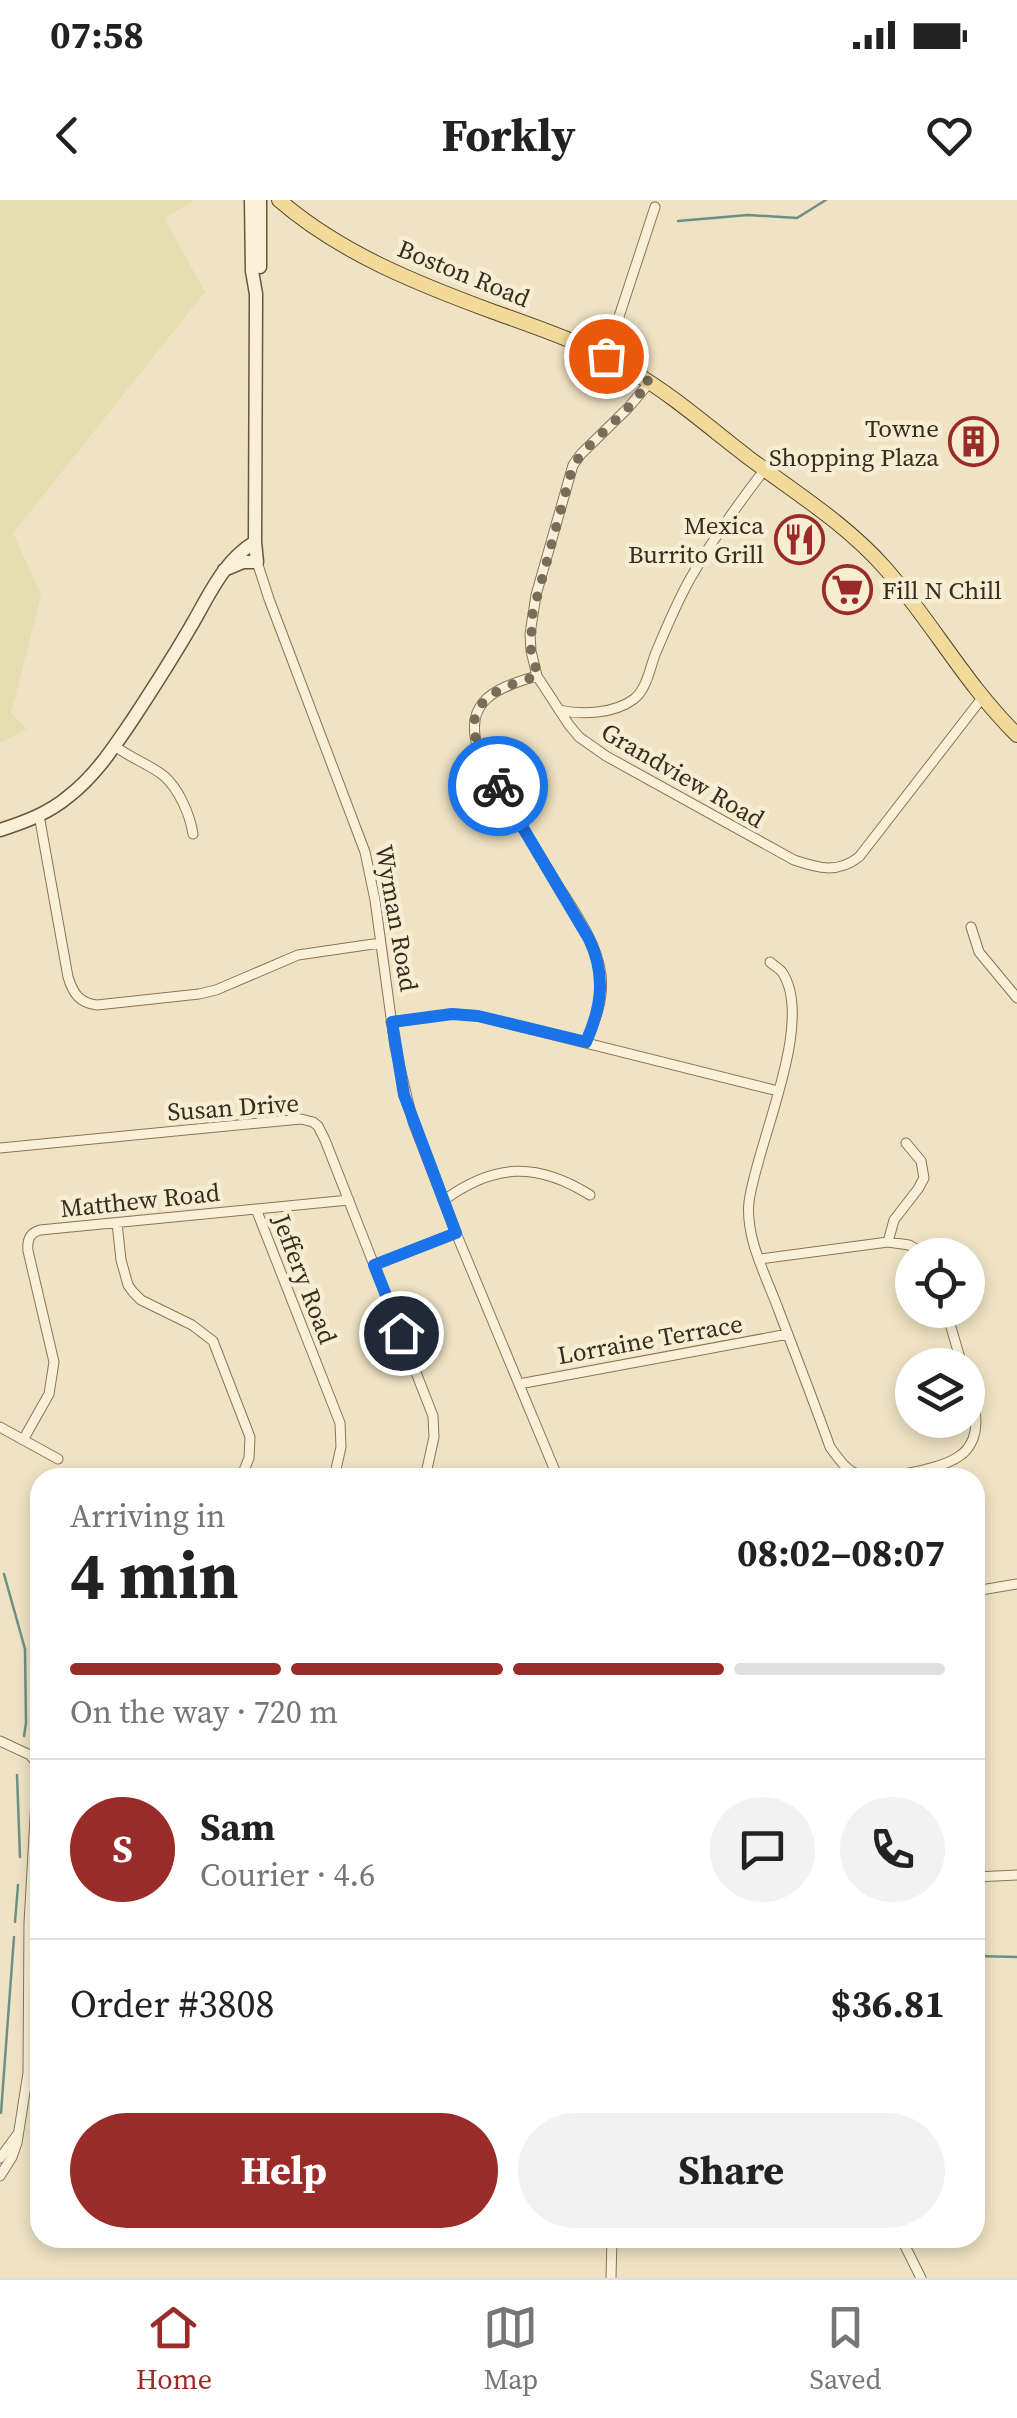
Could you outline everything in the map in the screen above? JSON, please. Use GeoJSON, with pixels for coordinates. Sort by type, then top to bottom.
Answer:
{"type":"FeatureCollection","features":[{"type":"Feature","properties":{"kind":"main road","name":"Boston Road"},"geometry":{"type":"LineString","coordinates":[[279,200],[303,221],[375,262],[436,290],[563,336],[650,382],[860,543],[904,592],[982,697],[1017,735]]}},
{"type":"Feature","properties":{"kind":"main road","name":"Boston Road"},"geometry":{"type":"LineString","coordinates":[[949,654],[979,702],[1017,748]]}},
{"type":"Feature","properties":{"kind":"street","name":"Wyman Road"},"geometry":{"type":"LineString","coordinates":[[251,200],[256,294],[257,562],[360,837],[371,882],[404,1095],[456,1233],[554,1468]]}},
{"type":"Feature","properties":{"kind":"street","name":"Wyman Road"},"geometry":{"type":"LineString","coordinates":[[256,294],[260,272],[260,200]]}},
{"type":"Feature","properties":{"kind":"street"},"geometry":{"type":"LineString","coordinates":[[606,356],[655,206]]}},
{"type":"Feature","properties":{"kind":"street","name":"Grandview Road"},"geometry":{"type":"LineString","coordinates":[[650,382],[581,454],[572,469],[532,616],[531,651],[538,676],[579,738],[794,860],[816,868],[842,867],[859,857],[979,702]]}},
{"type":"Feature","properties":{"kind":"street"},"geometry":{"type":"LineString","coordinates":[[558,710],[583,714],[605,710],[623,705],[640,692],[688,581],[765,469]]}},
{"type":"Feature","properties":{"kind":"street"},"geometry":{"type":"LineString","coordinates":[[0,830],[39,815],[79,788],[115,746],[224,570],[255,542]]}},
{"type":"Feature","properties":{"kind":"street"},"geometry":{"type":"LineString","coordinates":[[224,570],[243,562],[257,562]]}},
{"type":"Feature","properties":{"kind":"street"},"geometry":{"type":"LineString","coordinates":[[538,676],[498,689],[483,702],[474,718],[474,738],[482,760],[595,952],[601,993],[586,1042]]}},
{"type":"Feature","properties":{"kind":"street"},"geometry":{"type":"LineString","coordinates":[[115,746],[166,778],[192,823],[193,834]]}},
{"type":"Feature","properties":{"kind":"street"},"geometry":{"type":"LineString","coordinates":[[39,815],[66,968],[75,994],[85,1002],[96,1005],[198,994],[298,955],[380,944]]}},
{"type":"Feature","properties":{"kind":"street"},"geometry":{"type":"LineString","coordinates":[[971,927],[986,963],[1017,998]]}},
{"type":"Feature","properties":{"kind":"street"},"geometry":{"type":"LineString","coordinates":[[770,962],[782,972],[793,1024],[750,1201],[750,1228],[830,1447],[847,1468]]}},
{"type":"Feature","properties":{"kind":"street"},"geometry":{"type":"LineString","coordinates":[[392,1022],[452,1014],[478,1016],[778,1091]]}},
{"type":"Feature","properties":{"kind":"street","name":"Susan Drive"},"geometry":{"type":"LineString","coordinates":[[0,1148],[309,1120],[321,1131],[432,1416],[434,1437],[427,1468]]}},
{"type":"Feature","properties":{"kind":"street"},"geometry":{"type":"LineString","coordinates":[[888,1242],[894,1220],[924,1178],[921,1162],[906,1144]]}},
{"type":"Feature","properties":{"kind":"street"},"geometry":{"type":"LineString","coordinates":[[444,1200],[486,1178],[522,1170],[546,1173],[590,1195]]}},
{"type":"Feature","properties":{"kind":"street","name":"Matthew Road"},"geometry":{"type":"LineString","coordinates":[[23,1440],[48,1394],[54,1362],[28,1252],[33,1233],[349,1200]]}},
{"type":"Feature","properties":{"kind":"street","name":"Jeffery Road"},"geometry":{"type":"LineString","coordinates":[[256,1209],[340,1423],[336,1468]]}},
{"type":"Feature","properties":{"kind":"street"},"geometry":{"type":"LineString","coordinates":[[116,1223],[121,1260],[133,1292],[141,1300],[200,1329],[213,1341],[250,1437],[245,1468]]}},
{"type":"Feature","properties":{"kind":"street"},"geometry":{"type":"LineString","coordinates":[[374,1265],[456,1233]]}},
{"type":"Feature","properties":{"kind":"street"},"geometry":{"type":"LineString","coordinates":[[760,1259],[895,1243]]}},
{"type":"Feature","properties":{"kind":"street","name":"Lorraine Terrace"},"geometry":{"type":"LineString","coordinates":[[519,1384],[788,1334]]}},
{"type":"Feature","properties":{"kind":"street"},"geometry":{"type":"LineString","coordinates":[[0,1427],[58,1459]]}},
{"type":"Feature","properties":{"kind":"street"},"geometry":{"type":"LineString","coordinates":[[929,1468],[958,1458],[968,1449],[972,1438]]}},
{"type":"Feature","properties":{"kind":"street"},"geometry":{"type":"LineString","coordinates":[[985,1589],[1017,1584]]}},
{"type":"Feature","properties":{"kind":"street"},"geometry":{"type":"LineString","coordinates":[[0,1742],[30,1755]]}},
{"type":"Feature","properties":{"kind":"street"},"geometry":{"type":"LineString","coordinates":[[985,1876],[1017,1874]]}},
{"type":"Feature","properties":{"kind":"street"},"geometry":{"type":"LineString","coordinates":[[0,2176],[12,2157],[28,2072],[30,1907]]}},
{"type":"Feature","properties":{"kind":"street"},"geometry":{"type":"LineString","coordinates":[[0,2158],[18,2133]]}},
{"type":"Feature","properties":{"kind":"street"},"geometry":{"type":"LineString","coordinates":[[611,2278],[612,2248]]}},
{"type":"Feature","properties":{"kind":"street"},"geometry":{"type":"LineString","coordinates":[[907,2248],[921,2278]]}},
{"type":"Feature","properties":{"kind":"shaded area"},"geometry":{"type":"Polygon","coordinates":[[[0,200],[195,200],[164,218],[205,292],[13,533],[41,595],[11,713],[27,729],[0,743],[0,200]]]}},
{"type":"Feature","properties":{"kind":"waterway"},"geometry":{"type":"LineString","coordinates":[[678,221],[748,215],[797,218],[826,200]]}},
{"type":"Feature","properties":{"kind":"waterway"},"geometry":{"type":"LineString","coordinates":[[4,1574],[25,1649],[24,1736]]}},
{"type":"Feature","properties":{"kind":"waterway"},"geometry":{"type":"LineString","coordinates":[[17,1775],[20,1857]]}},
{"type":"Feature","properties":{"kind":"waterway"},"geometry":{"type":"LineString","coordinates":[[15,1922],[18,1885]]}},
{"type":"Feature","properties":{"kind":"waterway"},"geometry":{"type":"LineString","coordinates":[[1,2113],[14,1937]]}},
{"type":"Feature","properties":{"kind":"waterway"},"geometry":{"type":"LineString","coordinates":[[985,1956],[1017,1957]]}},
{"type":"Feature","properties":{"kind":"way so far"},"geometry":{"type":"LineString","coordinates":[[498,786],[474,738],[477,710],[498,689],[538,676],[531,651],[532,616],[572,469],[581,454],[650,382],[606,356]]}},
{"type":"Feature","properties":{"kind":"place","name":"Towne Shopping Plaza"},"geometry":{"type":"Point","coordinates":[974,442]}},
{"type":"Feature","properties":{"kind":"place","name":"Mexica Burrito Grill"},"geometry":{"type":"Point","coordinates":[799,539]}},
{"type":"Feature","properties":{"kind":"place","name":"Fill N Chill"},"geometry":{"type":"Point","coordinates":[847,590]}},
{"type":"Feature","properties":{"kind":"route"},"geometry":{"type":"LineString","coordinates":[[401,1333],[374,1265],[456,1233],[404,1095],[392,1022],[452,1014],[478,1016],[586,1042],[601,993],[599,964],[589,939],[498,786]]}}]}
